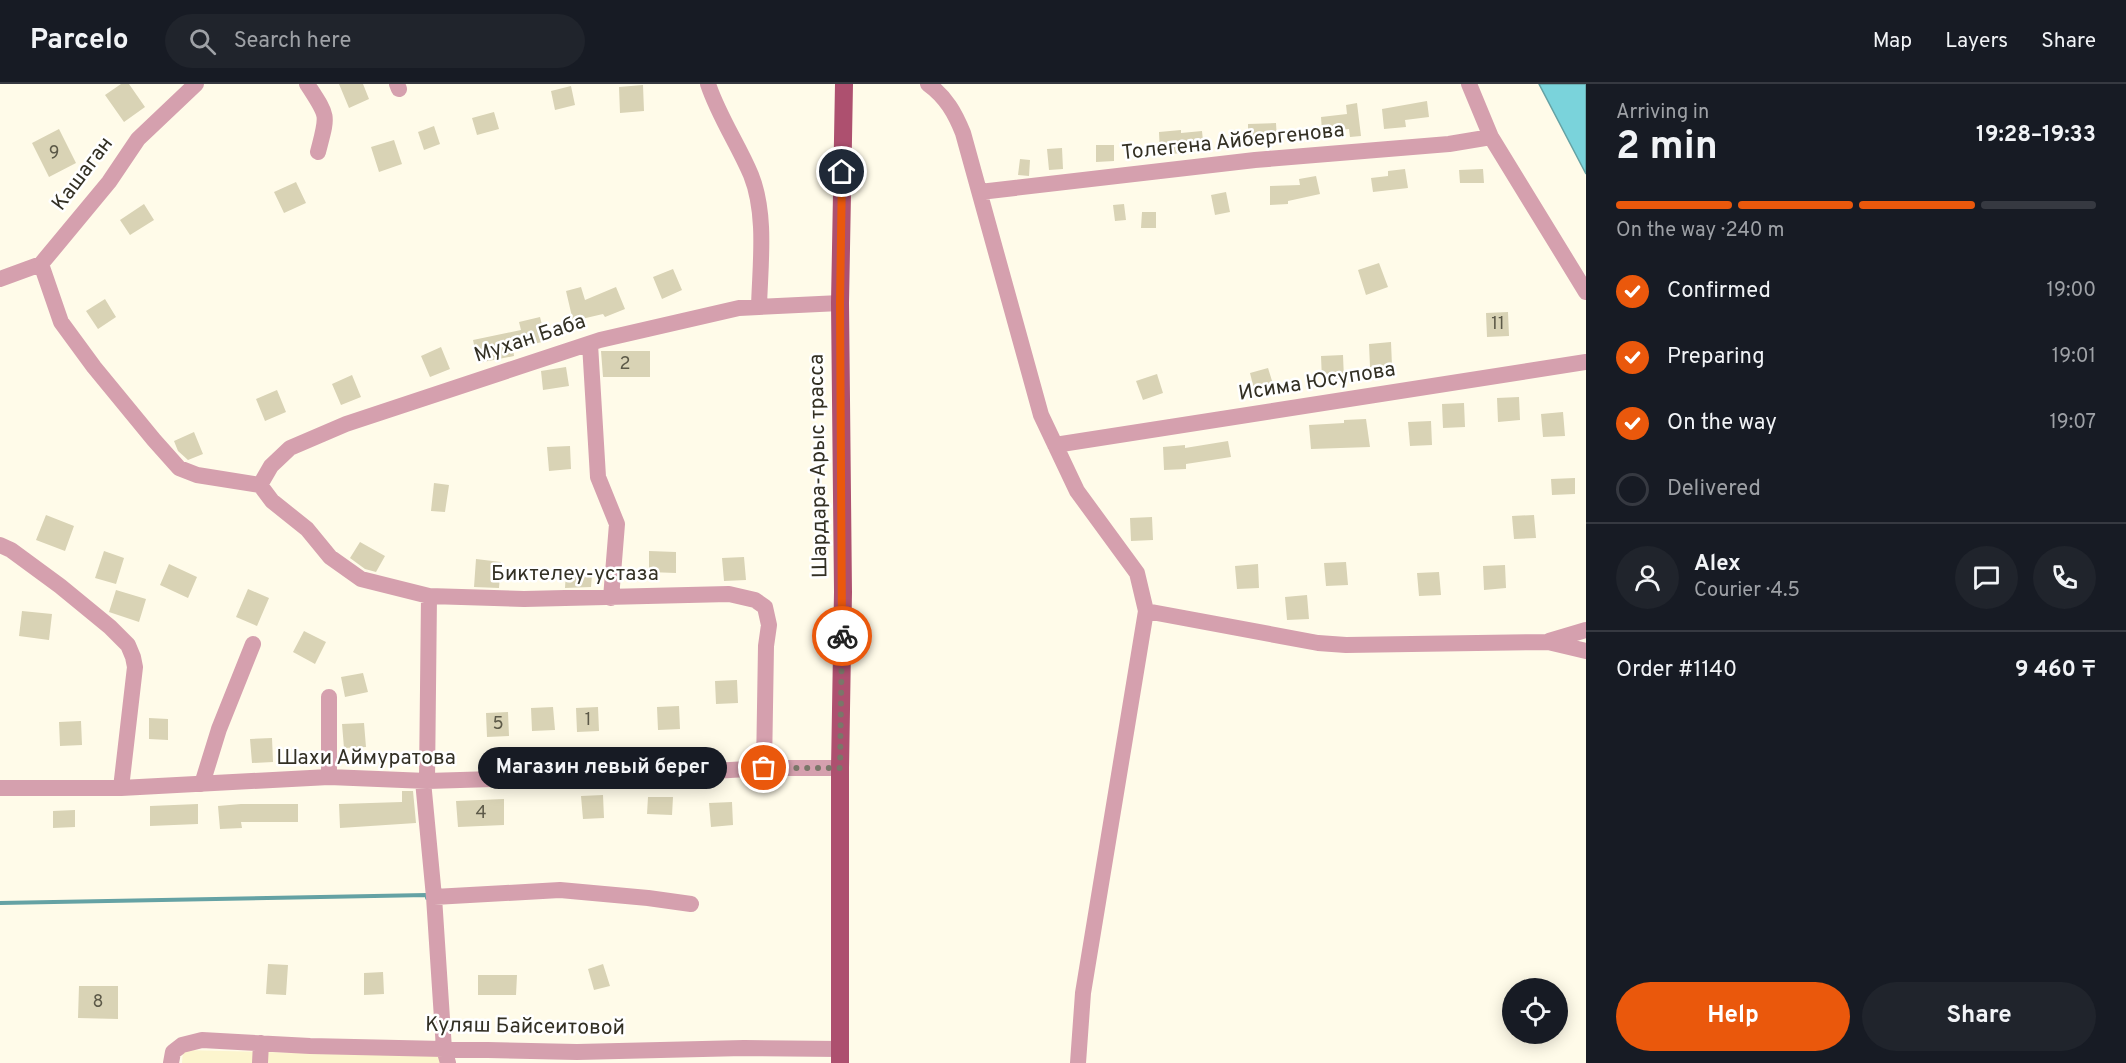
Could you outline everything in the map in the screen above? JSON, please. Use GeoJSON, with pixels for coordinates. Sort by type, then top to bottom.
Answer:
{"type":"FeatureCollection","features":[{"type":"Feature","properties":{"kind":"main road","name":"Шардара-Арыс трасса"},"geometry":{"type":"LineString","coordinates":[[840,1056],[840,768],[843,592],[840,303],[844,84]]}},
{"type":"Feature","properties":{"kind":"street","name":"Кашаган"},"geometry":{"type":"LineString","coordinates":[[41,264],[109,182],[138,139],[196,84]]}},
{"type":"Feature","properties":{"kind":"street"},"geometry":{"type":"LineString","coordinates":[[308,84],[325,111],[327,120],[318,152]]}},
{"type":"Feature","properties":{"kind":"street"},"geometry":{"type":"LineString","coordinates":[[708,84],[715,107],[752,177],[762,222],[759,308]]}},
{"type":"Feature","properties":{"kind":"street"},"geometry":{"type":"LineString","coordinates":[[928,84],[937,90],[955,114],[963,133],[1041,415],[1077,491],[1137,573],[1146,611],[1083,993],[1078,1063]]}},
{"type":"Feature","properties":{"kind":"street"},"geometry":{"type":"LineString","coordinates":[[1469,84],[1491,137],[1586,292]]}},
{"type":"Feature","properties":{"kind":"street","name":"Толегена Айбергенова"},"geometry":{"type":"LineString","coordinates":[[980,192],[1065,184],[1222,164],[1449,144],[1491,137]]}},
{"type":"Feature","properties":{"kind":"street"},"geometry":{"type":"LineString","coordinates":[[0,279],[41,264],[61,322],[109,385],[179,468],[196,475],[260,485]]}},
{"type":"Feature","properties":{"kind":"street","name":"Мухан Баба"},"geometry":{"type":"LineString","coordinates":[[260,485],[271,466],[290,448],[346,424],[590,344],[739,308],[840,303]]}},
{"type":"Feature","properties":{"kind":"street"},"geometry":{"type":"LineString","coordinates":[[590,344],[598,477],[617,524],[611,598]]}},
{"type":"Feature","properties":{"kind":"street","name":"Исима Юсупова"},"geometry":{"type":"LineString","coordinates":[[1055,445],[1586,362]]}},
{"type":"Feature","properties":{"kind":"street","name":"Биктелеу-устаза"},"geometry":{"type":"LineString","coordinates":[[260,485],[272,501],[307,529],[330,556],[361,579],[429,596],[611,598],[729,594],[755,600],[765,607],[769,625],[766,646],[764,768]]}},
{"type":"Feature","properties":{"kind":"street"},"geometry":{"type":"LineString","coordinates":[[0,545],[11,550],[60,586],[110,627],[131,650],[135,667],[121,788]]}},
{"type":"Feature","properties":{"kind":"street"},"geometry":{"type":"LineString","coordinates":[[429,596],[425,781],[446,1056]]}},
{"type":"Feature","properties":{"kind":"street"},"geometry":{"type":"LineString","coordinates":[[1146,611],[1289,639],[1327,644],[1548,642],[1586,651]]}},
{"type":"Feature","properties":{"kind":"street"},"geometry":{"type":"LineString","coordinates":[[1548,642],[1586,630]]}},
{"type":"Feature","properties":{"kind":"street"},"geometry":{"type":"LineString","coordinates":[[202,784],[219,729],[253,644]]}},
{"type":"Feature","properties":{"kind":"street"},"geometry":{"type":"LineString","coordinates":[[329,697],[329,777]]}},
{"type":"Feature","properties":{"kind":"street","name":"Шахи Аймуратова"},"geometry":{"type":"LineString","coordinates":[[0,788],[121,788],[329,777],[425,781],[663,774],[764,768],[840,768]]}},
{"type":"Feature","properties":{"kind":"street"},"geometry":{"type":"LineString","coordinates":[[434,897],[560,890],[648,897],[691,904]]}},
{"type":"Feature","properties":{"kind":"street","name":"Куляш Байсеитовой"},"geometry":{"type":"LineString","coordinates":[[171,1063],[173,1052],[182,1045],[202,1040],[446,1056],[744,1048],[840,1056]]}},
{"type":"Feature","properties":{"kind":"street"},"geometry":{"type":"LineString","coordinates":[[260,1063],[261,1043]]}},
{"type":"Feature","properties":{"kind":"street"},"geometry":{"type":"LineString","coordinates":[[731,1063],[744,1048]]}},
{"type":"Feature","properties":{"kind":"shaded area"},"geometry":{"type":"Polygon","coordinates":[[[183,1050],[442,1056],[443,1063],[182,1063],[183,1050]]]}},
{"type":"Feature","properties":{"kind":"water"},"geometry":{"type":"Polygon","coordinates":[[[1539,84],[1586,84],[1586,174],[1539,84]]]}},
{"type":"Feature","properties":{"kind":"building"},"geometry":{"type":"Polygon","coordinates":[[[121,84],[129,84],[145,107],[124,122],[105,95],[121,84]]]}},
{"type":"Feature","properties":{"kind":"building"},"geometry":{"type":"Polygon","coordinates":[[[339,84],[363,84],[369,99],[349,108],[339,84]]]}},
{"type":"Feature","properties":{"kind":"building"},"geometry":{"type":"Polygon","coordinates":[[[643,85],[644,111],[620,113],[619,87],[643,85]]]}},
{"type":"Feature","properties":{"kind":"building"},"geometry":{"type":"Polygon","coordinates":[[[571,86],[575,105],[555,110],[551,91],[571,86]]]}},
{"type":"Feature","properties":{"kind":"building"},"geometry":{"type":"Polygon","coordinates":[[[1427,101],[1429,117],[1405,120],[1406,127],[1384,129],[1382,109],[1427,101]]]}},
{"type":"Feature","properties":{"kind":"building"},"geometry":{"type":"Polygon","coordinates":[[[1357,103],[1361,136],[1350,137],[1349,129],[1322,132],[1321,117],[1347,114],[1346,105],[1357,103]]]}},
{"type":"Feature","properties":{"kind":"building"},"geometry":{"type":"Polygon","coordinates":[[[494,112],[499,129],[477,135],[472,118],[494,112]]]}},
{"type":"Feature","properties":{"kind":"building"},"geometry":{"type":"Polygon","coordinates":[[[1276,123],[1277,140],[1248,141],[1248,124],[1276,123]]]}},
{"type":"Feature","properties":{"kind":"building"},"geometry":{"type":"Polygon","coordinates":[[[434,126],[440,144],[424,150],[418,132],[434,126]]]}},
{"type":"Feature","properties":{"kind":"building"},"geometry":{"type":"Polygon","coordinates":[[[59,129],[76,163],[49,177],[32,143],[59,129]]]}},
{"type":"Feature","properties":{"kind":"building"},"geometry":{"type":"Polygon","coordinates":[[[1181,130],[1181,133],[1202,131],[1204,151],[1160,155],[1159,132],[1181,130]]]}},
{"type":"Feature","properties":{"kind":"building"},"geometry":{"type":"Polygon","coordinates":[[[394,140],[402,164],[379,172],[371,147],[394,140]]]}},
{"type":"Feature","properties":{"kind":"building"},"geometry":{"type":"Polygon","coordinates":[[[1096,145],[1114,145],[1114,161],[1096,162],[1096,145]]]}},
{"type":"Feature","properties":{"kind":"building"},"geometry":{"type":"Polygon","coordinates":[[[1062,148],[1063,169],[1049,170],[1047,149],[1062,148]]]}},
{"type":"Feature","properties":{"kind":"building"},"geometry":{"type":"Polygon","coordinates":[[[1020,159],[1030,160],[1029,176],[1018,175],[1020,159]]]}},
{"type":"Feature","properties":{"kind":"building"},"geometry":{"type":"Polygon","coordinates":[[[1405,169],[1408,188],[1373,192],[1371,178],[1388,176],[1388,171],[1405,169]]]}},
{"type":"Feature","properties":{"kind":"building"},"geometry":{"type":"Polygon","coordinates":[[[1483,169],[1484,183],[1460,183],[1459,170],[1483,169]]]}},
{"type":"Feature","properties":{"kind":"building"},"geometry":{"type":"Polygon","coordinates":[[[1316,176],[1320,194],[1288,201],[1288,204],[1270,205],[1270,186],[1300,185],[1299,179],[1316,176]]]}},
{"type":"Feature","properties":{"kind":"building"},"geometry":{"type":"Polygon","coordinates":[[[296,182],[306,203],[284,213],[274,192],[296,182]]]}},
{"type":"Feature","properties":{"kind":"building"},"geometry":{"type":"Polygon","coordinates":[[[1226,192],[1230,212],[1215,215],[1211,195],[1226,192]]]}},
{"type":"Feature","properties":{"kind":"building"},"geometry":{"type":"Polygon","coordinates":[[[144,204],[154,220],[130,235],[120,220],[144,204]]]}},
{"type":"Feature","properties":{"kind":"building"},"geometry":{"type":"Polygon","coordinates":[[[1124,204],[1126,220],[1115,221],[1113,205],[1124,204]]]}},
{"type":"Feature","properties":{"kind":"building"},"geometry":{"type":"Polygon","coordinates":[[[1142,212],[1156,212],[1156,228],[1141,228],[1142,212]]]}},
{"type":"Feature","properties":{"kind":"building"},"geometry":{"type":"Polygon","coordinates":[[[1379,263],[1388,287],[1366,295],[1358,270],[1379,263]]]}},
{"type":"Feature","properties":{"kind":"building"},"geometry":{"type":"Polygon","coordinates":[[[673,269],[682,290],[662,299],[653,277],[673,269]]]}},
{"type":"Feature","properties":{"kind":"building"},"geometry":{"type":"Polygon","coordinates":[[[581,287],[585,300],[616,287],[625,309],[605,317],[603,314],[573,321],[566,291],[581,287]]]}},
{"type":"Feature","properties":{"kind":"building"},"geometry":{"type":"Polygon","coordinates":[[[105,299],[116,317],[98,329],[86,311],[105,299]]]}},
{"type":"Feature","properties":{"kind":"building"},"geometry":{"type":"Polygon","coordinates":[[[1508,312],[1509,336],[1487,337],[1486,313],[1508,312]]]}},
{"type":"Feature","properties":{"kind":"building"},"geometry":{"type":"Polygon","coordinates":[[[540,317],[546,341],[513,349],[514,356],[478,363],[473,340],[521,330],[519,322],[540,317]]]}},
{"type":"Feature","properties":{"kind":"building"},"geometry":{"type":"Polygon","coordinates":[[[1391,342],[1392,366],[1370,367],[1369,344],[1391,342]]]}},
{"type":"Feature","properties":{"kind":"building"},"geometry":{"type":"Polygon","coordinates":[[[441,347],[450,369],[430,377],[421,356],[441,347]]]}},
{"type":"Feature","properties":{"kind":"building"},"geometry":{"type":"Polygon","coordinates":[[[601,351],[650,351],[650,377],[603,377],[601,351]]]}},
{"type":"Feature","properties":{"kind":"building"},"geometry":{"type":"Polygon","coordinates":[[[1343,355],[1344,379],[1322,380],[1321,356],[1343,355]]]}},
{"type":"Feature","properties":{"kind":"building"},"geometry":{"type":"Polygon","coordinates":[[[566,367],[569,386],[543,390],[541,371],[566,367]]]}},
{"type":"Feature","properties":{"kind":"building"},"geometry":{"type":"Polygon","coordinates":[[[1268,368],[1273,384],[1254,389],[1250,373],[1268,368]]]}},
{"type":"Feature","properties":{"kind":"building"},"geometry":{"type":"Polygon","coordinates":[[[1157,374],[1163,393],[1143,400],[1136,381],[1157,374]]]}},
{"type":"Feature","properties":{"kind":"building"},"geometry":{"type":"Polygon","coordinates":[[[352,375],[361,397],[341,405],[332,384],[352,375]]]}},
{"type":"Feature","properties":{"kind":"building"},"geometry":{"type":"Polygon","coordinates":[[[277,390],[286,412],[265,421],[256,399],[277,390]]]}},
{"type":"Feature","properties":{"kind":"building"},"geometry":{"type":"Polygon","coordinates":[[[1519,397],[1520,420],[1498,422],[1497,398],[1519,397]]]}},
{"type":"Feature","properties":{"kind":"building"},"geometry":{"type":"Polygon","coordinates":[[[1464,403],[1465,427],[1443,428],[1442,404],[1464,403]]]}},
{"type":"Feature","properties":{"kind":"building"},"geometry":{"type":"Polygon","coordinates":[[[1563,412],[1565,436],[1543,437],[1541,414],[1563,412]]]}},
{"type":"Feature","properties":{"kind":"building"},"geometry":{"type":"Polygon","coordinates":[[[1366,419],[1370,447],[1311,449],[1309,425],[1366,419]]]}},
{"type":"Feature","properties":{"kind":"building"},"geometry":{"type":"Polygon","coordinates":[[[1431,421],[1432,445],[1410,446],[1408,422],[1431,421]]]}},
{"type":"Feature","properties":{"kind":"building"},"geometry":{"type":"Polygon","coordinates":[[[194,432],[203,454],[188,460],[178,451],[174,441],[194,432]]]}},
{"type":"Feature","properties":{"kind":"building"},"geometry":{"type":"Polygon","coordinates":[[[1228,441],[1231,457],[1186,464],[1186,469],[1164,470],[1163,447],[1185,445],[1185,448],[1228,441]]]}},
{"type":"Feature","properties":{"kind":"building"},"geometry":{"type":"Polygon","coordinates":[[[570,446],[571,469],[549,471],[547,447],[570,446]]]}},
{"type":"Feature","properties":{"kind":"building"},"geometry":{"type":"Polygon","coordinates":[[[1575,478],[1575,494],[1552,495],[1551,479],[1575,478]]]}},
{"type":"Feature","properties":{"kind":"building"},"geometry":{"type":"Polygon","coordinates":[[[434,483],[449,485],[445,512],[431,511],[434,483]]]}},
{"type":"Feature","properties":{"kind":"building"},"geometry":{"type":"Polygon","coordinates":[[[46,515],[74,526],[65,551],[36,540],[46,515]]]}},
{"type":"Feature","properties":{"kind":"building"},"geometry":{"type":"Polygon","coordinates":[[[1534,515],[1536,538],[1514,539],[1512,516],[1534,515]]]}},
{"type":"Feature","properties":{"kind":"building"},"geometry":{"type":"Polygon","coordinates":[[[1152,517],[1153,540],[1131,541],[1130,518],[1152,517]]]}},
{"type":"Feature","properties":{"kind":"building"},"geometry":{"type":"Polygon","coordinates":[[[360,542],[385,556],[376,572],[365,569],[350,558],[360,542]]]}},
{"type":"Feature","properties":{"kind":"building"},"geometry":{"type":"Polygon","coordinates":[[[104,551],[124,558],[116,584],[95,578],[104,551]]]}},
{"type":"Feature","properties":{"kind":"building"},"geometry":{"type":"Polygon","coordinates":[[[649,551],[676,552],[676,573],[649,572],[649,551]]]}},
{"type":"Feature","properties":{"kind":"building"},"geometry":{"type":"Polygon","coordinates":[[[744,557],[746,580],[724,581],[722,558],[744,557]]]}},
{"type":"Feature","properties":{"kind":"building"},"geometry":{"type":"Polygon","coordinates":[[[476,559],[501,562],[499,588],[474,587],[476,559]]]}},
{"type":"Feature","properties":{"kind":"building"},"geometry":{"type":"Polygon","coordinates":[[[1346,562],[1348,585],[1326,586],[1324,563],[1346,562]]]}},
{"type":"Feature","properties":{"kind":"building"},"geometry":{"type":"Polygon","coordinates":[[[169,564],[197,577],[188,598],[160,585],[169,564]]]}},
{"type":"Feature","properties":{"kind":"building"},"geometry":{"type":"Polygon","coordinates":[[[1258,564],[1259,588],[1237,589],[1235,566],[1258,564]]]}},
{"type":"Feature","properties":{"kind":"building"},"geometry":{"type":"Polygon","coordinates":[[[1505,565],[1506,588],[1484,590],[1483,566],[1505,565]]]}},
{"type":"Feature","properties":{"kind":"building"},"geometry":{"type":"Polygon","coordinates":[[[566,572],[592,574],[591,587],[565,588],[566,572]]]}},
{"type":"Feature","properties":{"kind":"building"},"geometry":{"type":"Polygon","coordinates":[[[1439,572],[1441,595],[1419,596],[1417,573],[1439,572]]]}},
{"type":"Feature","properties":{"kind":"building"},"geometry":{"type":"Polygon","coordinates":[[[248,589],[269,598],[257,626],[236,617],[248,589]]]}},
{"type":"Feature","properties":{"kind":"building"},"geometry":{"type":"Polygon","coordinates":[[[116,590],[146,599],[139,622],[109,612],[116,590]]]}},
{"type":"Feature","properties":{"kind":"building"},"geometry":{"type":"Polygon","coordinates":[[[1307,595],[1309,619],[1287,620],[1285,597],[1307,595]]]}},
{"type":"Feature","properties":{"kind":"building"},"geometry":{"type":"Polygon","coordinates":[[[22,611],[52,614],[49,640],[19,636],[22,611]]]}},
{"type":"Feature","properties":{"kind":"building"},"geometry":{"type":"Polygon","coordinates":[[[304,631],[326,642],[315,664],[293,652],[304,631]]]}},
{"type":"Feature","properties":{"kind":"building"},"geometry":{"type":"Polygon","coordinates":[[[363,673],[368,692],[345,697],[341,677],[363,673]]]}},
{"type":"Feature","properties":{"kind":"building"},"geometry":{"type":"Polygon","coordinates":[[[737,680],[738,703],[716,704],[715,681],[737,680]]]}},
{"type":"Feature","properties":{"kind":"building"},"geometry":{"type":"Polygon","coordinates":[[[679,706],[680,729],[658,730],[657,707],[679,706]]]}},
{"type":"Feature","properties":{"kind":"building"},"geometry":{"type":"Polygon","coordinates":[[[553,707],[555,730],[532,731],[531,708],[553,707]]]}},
{"type":"Feature","properties":{"kind":"building"},"geometry":{"type":"Polygon","coordinates":[[[598,707],[599,731],[577,732],[576,708],[598,707]]]}},
{"type":"Feature","properties":{"kind":"building"},"geometry":{"type":"Polygon","coordinates":[[[508,712],[509,736],[487,737],[486,713],[508,712]]]}},
{"type":"Feature","properties":{"kind":"building"},"geometry":{"type":"Polygon","coordinates":[[[149,718],[168,719],[168,740],[149,739],[149,718]]]}},
{"type":"Feature","properties":{"kind":"building"},"geometry":{"type":"Polygon","coordinates":[[[81,721],[82,745],[60,746],[59,722],[81,721]]]}},
{"type":"Feature","properties":{"kind":"building"},"geometry":{"type":"Polygon","coordinates":[[[364,723],[366,747],[344,748],[342,724],[364,723]]]}},
{"type":"Feature","properties":{"kind":"building"},"geometry":{"type":"Polygon","coordinates":[[[272,738],[273,762],[252,763],[250,739],[272,738]]]}},
{"type":"Feature","properties":{"kind":"building"},"geometry":{"type":"Polygon","coordinates":[[[402,791],[413,791],[416,823],[340,828],[339,804],[402,802],[402,791]]]}},
{"type":"Feature","properties":{"kind":"building"},"geometry":{"type":"Polygon","coordinates":[[[603,795],[604,818],[583,819],[581,796],[603,795]]]}},
{"type":"Feature","properties":{"kind":"building"},"geometry":{"type":"Polygon","coordinates":[[[648,797],[673,797],[672,815],[647,814],[648,797]]]}},
{"type":"Feature","properties":{"kind":"building"},"geometry":{"type":"Polygon","coordinates":[[[504,799],[504,825],[458,827],[456,801],[504,799]]]}},
{"type":"Feature","properties":{"kind":"building"},"geometry":{"type":"Polygon","coordinates":[[[732,802],[733,825],[711,827],[709,803],[732,802]]]}},
{"type":"Feature","properties":{"kind":"building"},"geometry":{"type":"Polygon","coordinates":[[[198,804],[198,824],[150,826],[150,806],[198,804]]]}},
{"type":"Feature","properties":{"kind":"building"},"geometry":{"type":"Polygon","coordinates":[[[298,804],[298,822],[241,822],[242,828],[220,829],[218,806],[298,804]]]}},
{"type":"Feature","properties":{"kind":"building"},"geometry":{"type":"Polygon","coordinates":[[[75,810],[75,827],[53,828],[53,811],[75,810]]]}},
{"type":"Feature","properties":{"kind":"building"},"geometry":{"type":"Polygon","coordinates":[[[268,964],[288,965],[286,995],[266,994],[268,964]]]}},
{"type":"Feature","properties":{"kind":"building"},"geometry":{"type":"Polygon","coordinates":[[[603,964],[610,986],[594,990],[588,969],[603,964]]]}},
{"type":"Feature","properties":{"kind":"building"},"geometry":{"type":"Polygon","coordinates":[[[383,972],[384,994],[364,995],[364,973],[383,972]]]}},
{"type":"Feature","properties":{"kind":"building"},"geometry":{"type":"Polygon","coordinates":[[[478,975],[517,975],[516,995],[478,995],[478,975]]]}},
{"type":"Feature","properties":{"kind":"building"},"geometry":{"type":"Polygon","coordinates":[[[79,986],[118,986],[118,1019],[78,1018],[79,986]]]}},
{"type":"Feature","properties":{"kind":"waterway"},"geometry":{"type":"LineString","coordinates":[[0,903],[427,895],[427,898]]}},
{"type":"Feature","properties":{"kind":"way so far"},"geometry":{"type":"LineString","coordinates":[[764,768],[840,768],[842,636]]}},
{"type":"Feature","properties":{"kind":"place","name":"Магазин левый берег"},"geometry":{"type":"Point","coordinates":[764,768]}},
{"type":"Feature","properties":{"kind":"route"},"geometry":{"type":"LineString","coordinates":[[842,172],[840,444],[842,636]]}}]}
